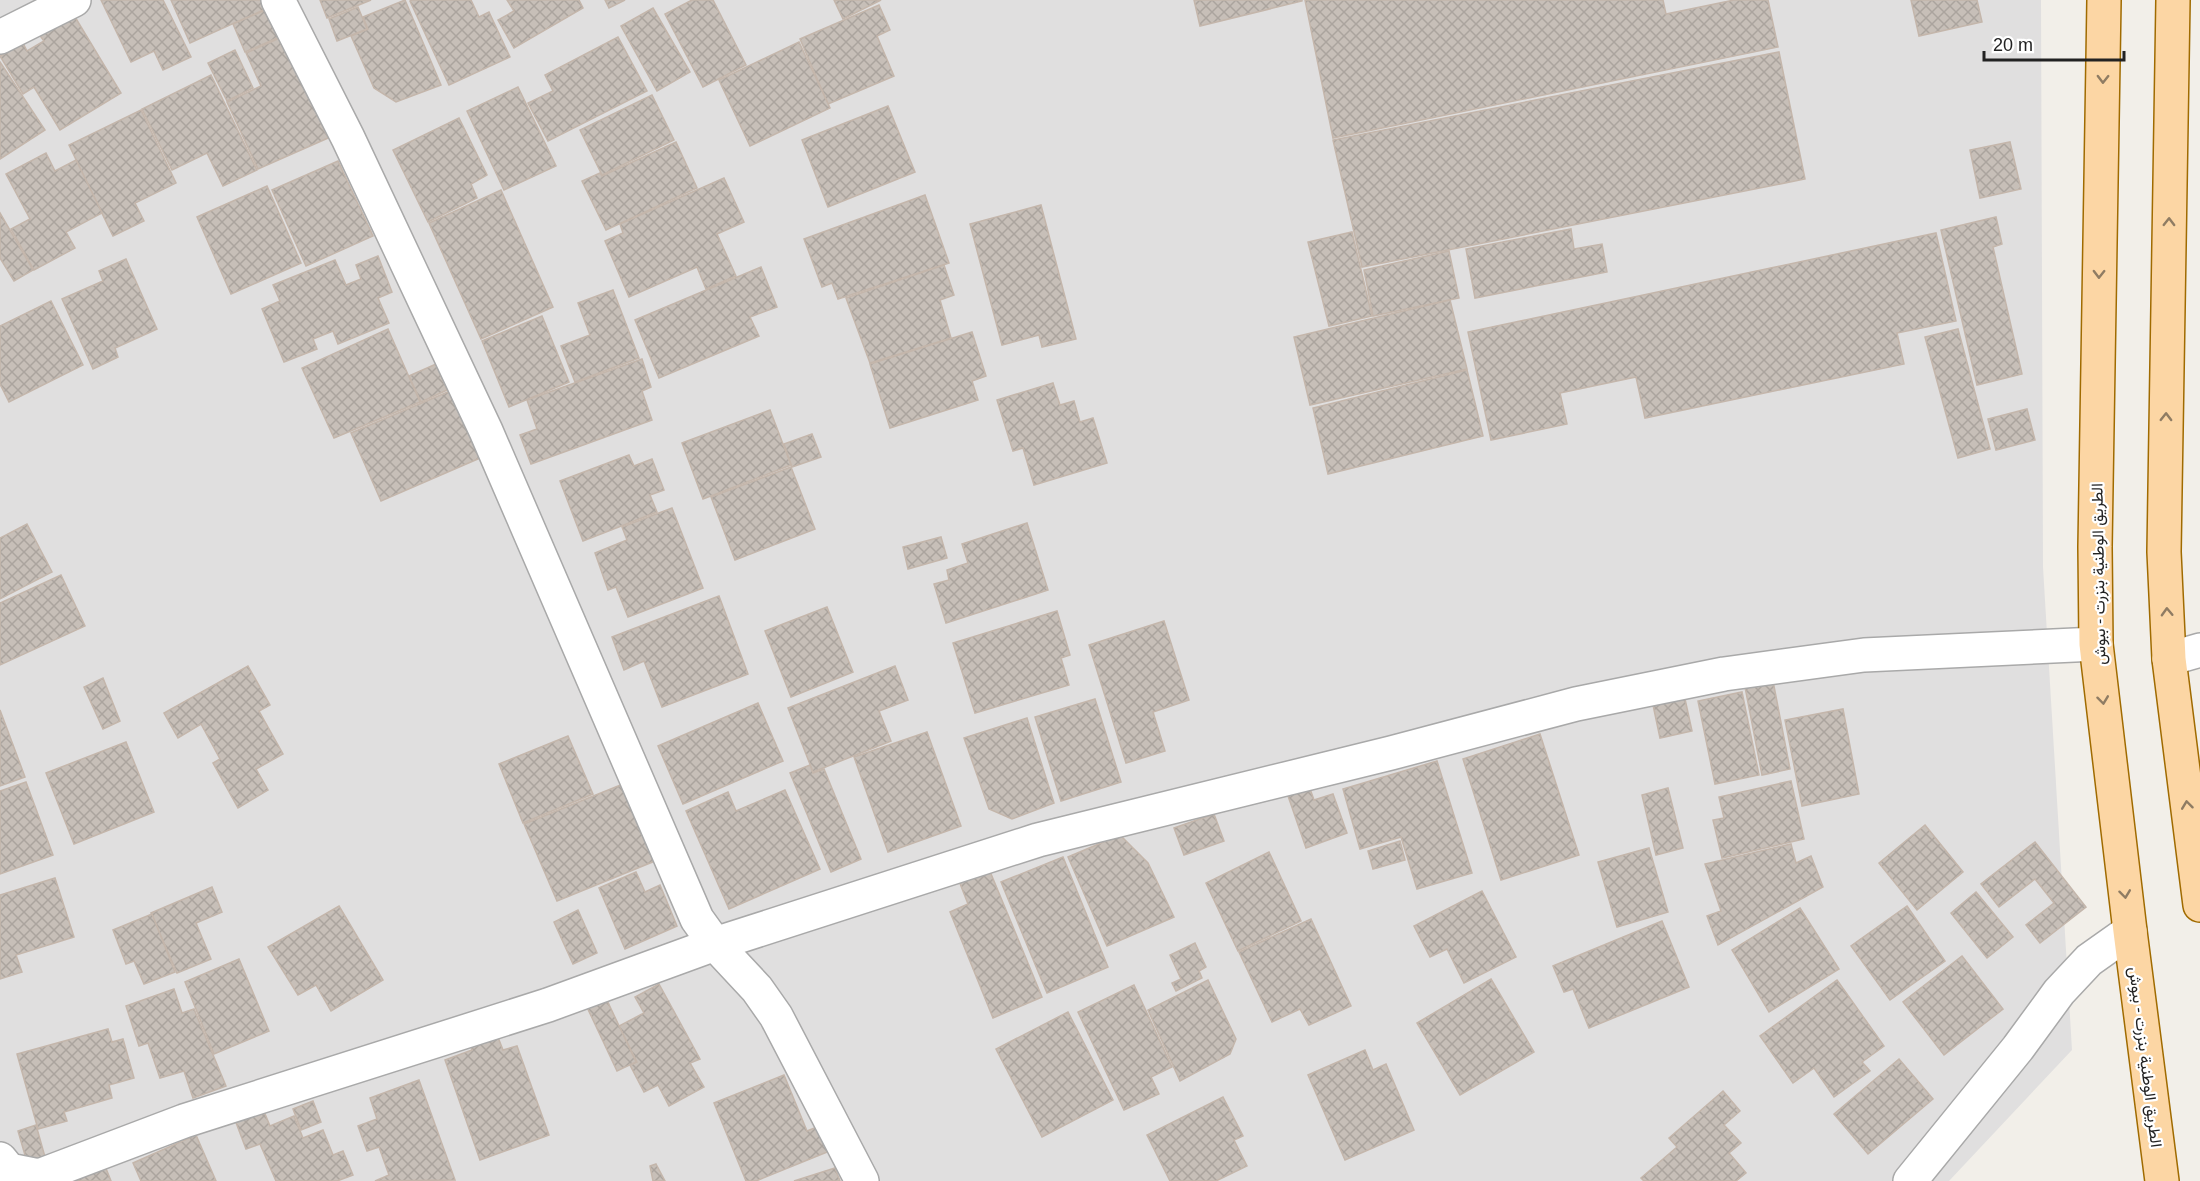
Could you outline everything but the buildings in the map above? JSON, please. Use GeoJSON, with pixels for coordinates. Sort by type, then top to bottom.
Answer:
{"type":"FeatureCollection","features":[{"type":"Feature","properties":{"kind":"main road","name":"الطريق الوطنية بنزرت - ببوش"},"geometry":{"type":"LineString","coordinates":[[2104,0],[2095,547],[2096,644],[2162,1181]]}},
{"type":"Feature","properties":{"kind":"main road"},"geometry":{"type":"LineString","coordinates":[[2173,0],[2164,552],[2169,659],[2200,905]]}},
{"type":"Feature","properties":{"kind":"street"},"geometry":{"type":"LineString","coordinates":[[0,37],[74,0]]}},
{"type":"Feature","properties":{"kind":"street"},"geometry":{"type":"LineString","coordinates":[[278,0],[348,138],[482,421],[697,919],[715,944],[757,989],[776,1016],[862,1181]]}},
{"type":"Feature","properties":{"kind":"street"},"geometry":{"type":"LineString","coordinates":[[0,1159],[9,1170],[39,1176],[184,1121],[548,1005],[715,944],[1038,840],[1391,753],[1576,704],[1724,674],[1864,655],[2096,644]]}},
{"type":"Feature","properties":{"kind":"street"},"geometry":{"type":"LineString","coordinates":[[2169,659],[2200,650]]}},
{"type":"Feature","properties":{"kind":"street"},"geometry":{"type":"LineString","coordinates":[[1910,1181],[2018,1048],[2059,992],[2089,960],[2130,931]]}},
{"type":"Feature","properties":{"kind":"shaded area"},"geometry":{"type":"Polygon","coordinates":[[[0,0],[2041,0],[2043,567],[2072,1050],[1949,1181],[0,1181],[0,0]]]}}]}
